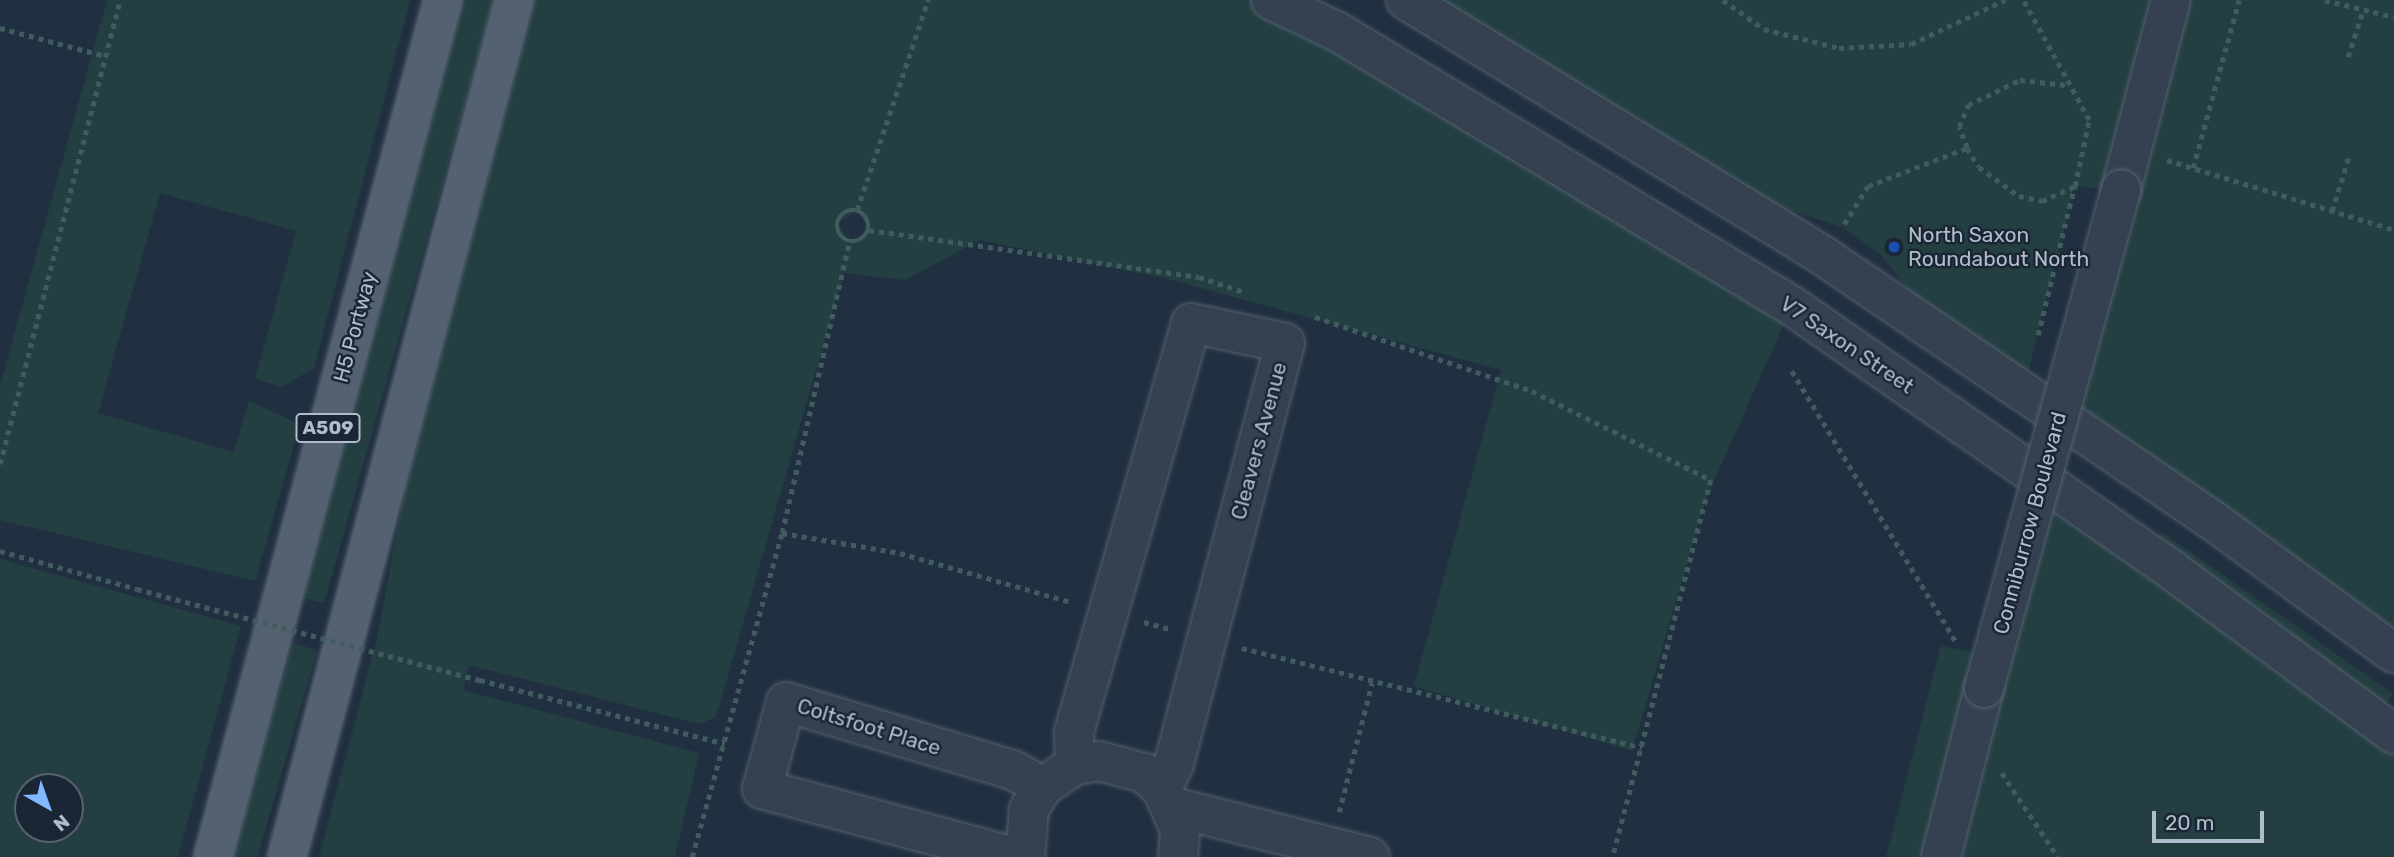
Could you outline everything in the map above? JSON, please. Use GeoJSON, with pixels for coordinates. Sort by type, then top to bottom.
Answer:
{"type":"FeatureCollection","features":[{"type":"Feature","properties":{"kind":"main road","name":"H5 Portway"},"geometry":{"type":"LineString","coordinates":[[213,857],[443,0]]}},
{"type":"Feature","properties":{"kind":"main road"},"geometry":{"type":"LineString","coordinates":[[288,857],[514,0]]}},
{"type":"Feature","properties":{"kind":"street","name":"V7 Saxon Street"},"geometry":{"type":"LineString","coordinates":[[1271,0],[1338,32],[1792,306],[2173,570],[2394,734]]}},
{"type":"Feature","properties":{"kind":"street"},"geometry":{"type":"LineString","coordinates":[[1406,0],[1822,255],[2212,520],[2394,653]]}},
{"type":"Feature","properties":{"kind":"street","name":"Conniburrow Boulevard"},"geometry":{"type":"LineString","coordinates":[[1941,857],[1984,688],[2171,0]]}},
{"type":"Feature","properties":{"kind":"street","name":"Cleavers Avenue"},"geometry":{"type":"LineString","coordinates":[[1075,765],[1074,732],[1191,323],[1285,343],[1167,798]]}},
{"type":"Feature","properties":{"kind":"street","name":"Coltsfoot Place"},"geometry":{"type":"LineString","coordinates":[[1014,857],[762,789],[786,702],[1013,770],[1043,787]]}},
{"type":"Feature","properties":{"kind":"street"},"geometry":{"type":"LineString","coordinates":[[1025,857],[1029,809],[1043,787],[1075,765],[1122,764],[1167,798],[1370,857]]}},
{"type":"Feature","properties":{"kind":"street"},"geometry":{"type":"LineString","coordinates":[[1167,798],[1178,857]]}},
{"type":"Feature","properties":{"kind":"path"},"geometry":{"type":"LineString","coordinates":[[0,464],[120,0]]}},
{"type":"Feature","properties":{"kind":"path"},"geometry":{"type":"LineString","coordinates":[[692,857],[725,744],[849,243],[838,223],[857,210],[928,0]]}},
{"type":"Feature","properties":{"kind":"path"},"geometry":{"type":"LineString","coordinates":[[1723,0],[1764,29],[1839,48],[1911,44],[2005,0]]}},
{"type":"Feature","properties":{"kind":"path"},"geometry":{"type":"LineString","coordinates":[[2023,0],[2067,85],[2089,120],[2069,208]]}},
{"type":"Feature","properties":{"kind":"path"},"geometry":{"type":"LineString","coordinates":[[2193,168],[2239,0]]}},
{"type":"Feature","properties":{"kind":"path"},"geometry":{"type":"LineString","coordinates":[[2325,0],[2394,17]]}},
{"type":"Feature","properties":{"kind":"path"},"geometry":{"type":"LineString","coordinates":[[2348,57],[2363,10]]}},
{"type":"Feature","properties":{"kind":"path"},"geometry":{"type":"LineString","coordinates":[[0,28],[105,56]]}},
{"type":"Feature","properties":{"kind":"path"},"geometry":{"type":"LineString","coordinates":[[2067,85],[2020,80],[1968,105],[1959,127],[1967,148],[1979,167],[2019,197],[2042,201],[2075,186]]}},
{"type":"Feature","properties":{"kind":"path"},"geometry":{"type":"LineString","coordinates":[[1851,234],[1842,227],[1868,186],[1967,148]]}},
{"type":"Feature","properties":{"kind":"path"},"geometry":{"type":"LineString","coordinates":[[2132,149],[2394,230]]}},
{"type":"Feature","properties":{"kind":"path"},"geometry":{"type":"LineString","coordinates":[[2332,211],[2348,156]]}},
{"type":"Feature","properties":{"kind":"path"},"geometry":{"type":"LineString","coordinates":[[857,210],[869,230]]}},
{"type":"Feature","properties":{"kind":"path"},"geometry":{"type":"LineString","coordinates":[[849,243],[869,230],[1199,277],[1250,295]]}},
{"type":"Feature","properties":{"kind":"path"},"geometry":{"type":"LineString","coordinates":[[1301,312],[1532,391],[1711,480],[1613,857]]}},
{"type":"Feature","properties":{"kind":"path"},"geometry":{"type":"LineString","coordinates":[[1792,371],[1956,642]]}},
{"type":"Feature","properties":{"kind":"path"},"geometry":{"type":"LineString","coordinates":[[0,551],[725,744]]}},
{"type":"Feature","properties":{"kind":"path"},"geometry":{"type":"LineString","coordinates":[[1330,847],[1372,683]]}},
{"type":"Feature","properties":{"kind":"path"},"geometry":{"type":"LineString","coordinates":[[1999,768],[2058,857]]}},
{"type":"Feature","properties":{"kind":"green space"},"geometry":{"type":"Polygon","coordinates":[[[107,0],[410,0],[314,368],[282,387],[255,379],[296,231],[160,193],[98,413],[234,452],[249,401],[300,424],[255,581],[0,520],[0,386],[107,0]]]}},
{"type":"Feature","properties":{"kind":"green space"},"geometry":{"type":"Polygon","coordinates":[[[462,0],[494,0],[324,603],[302,598],[462,0]]]}},
{"type":"Feature","properties":{"kind":"green space"},"geometry":{"type":"Polygon","coordinates":[[[514,0],[1270,0],[1792,306],[1706,499],[1632,751],[1414,686],[1501,370],[1168,279],[980,240],[905,280],[844,273],[716,717],[700,724],[469,665],[463,690],[699,753],[675,857],[319,857],[377,639],[444,277],[514,0]],[[857,210],[838,223],[849,243],[869,230],[857,210]]]}},
{"type":"Feature","properties":{"kind":"green space"},"geometry":{"type":"Polygon","coordinates":[[[1406,0],[2394,0],[2394,654],[2075,428],[2121,190],[2075,186],[2024,389],[1949,341],[1880,254],[1842,227],[1707,184],[1406,0]]]}},
{"type":"Feature","properties":{"kind":"green space"},"geometry":{"type":"Polygon","coordinates":[[[2040,483],[2394,735],[2394,857],[1886,857],[1941,646],[1993,655],[2040,483]]]}},
{"type":"Feature","properties":{"kind":"green space"},"geometry":{"type":"Polygon","coordinates":[[[2162,532],[2393,694],[2384,706],[2153,544],[2162,532]]]}},
{"type":"Feature","properties":{"kind":"green space"},"geometry":{"type":"Polygon","coordinates":[[[0,559],[241,626],[178,857],[0,857],[0,559]]]}},
{"type":"Feature","properties":{"kind":"green space"},"geometry":{"type":"Polygon","coordinates":[[[293,643],[317,650],[258,857],[232,856],[293,643]]]}},
{"type":"Feature","properties":{"kind":"place","name":"North Saxon Roundabout North"},"geometry":{"type":"Point","coordinates":[1894,247]}}]}
